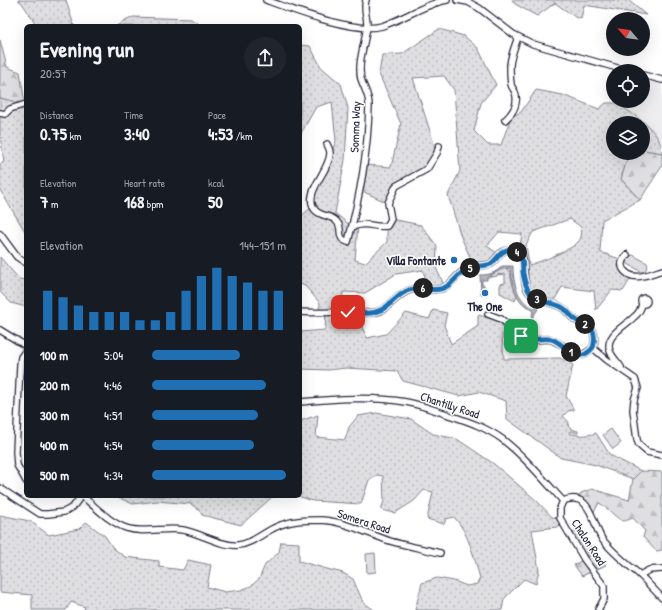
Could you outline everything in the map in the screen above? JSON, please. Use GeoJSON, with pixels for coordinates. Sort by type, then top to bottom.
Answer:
{"type":"FeatureCollection","features":[{"type":"Feature","properties":{"kind":"street"},"geometry":{"type":"LineString","coordinates":[[266,0],[342,24],[366,28],[386,25],[432,4],[447,0]]}},
{"type":"Feature","properties":{"kind":"street","name":"Somma Way"},"geometry":{"type":"LineString","coordinates":[[327,145],[330,152],[327,164],[325,171],[314,190],[311,202],[314,209],[318,213],[338,222],[341,238],[348,242],[364,171],[366,152],[369,103],[366,90],[361,79],[361,63],[367,18],[364,11],[366,0]]}},
{"type":"Feature","properties":{"kind":"street"},"geometry":{"type":"LineString","coordinates":[[457,0],[468,2],[479,8],[518,37],[540,47],[606,65]]}},
{"type":"Feature","properties":{"kind":"street"},"geometry":{"type":"LineString","coordinates":[[505,120],[511,115],[516,106],[515,90],[511,86],[511,57],[518,37]]}},
{"type":"Feature","properties":{"kind":"street"},"geometry":{"type":"LineString","coordinates":[[650,77],[662,80]]}},
{"type":"Feature","properties":{"kind":"street"},"geometry":{"type":"LineString","coordinates":[[0,113],[5,114],[10,109],[24,105]]}},
{"type":"Feature","properties":{"kind":"street"},"geometry":{"type":"LineString","coordinates":[[352,227],[369,224],[378,227],[387,226],[390,219],[388,203],[396,186],[427,169],[437,153],[439,146]]}},
{"type":"Feature","properties":{"kind":"street"},"geometry":{"type":"LineString","coordinates":[[0,234],[17,257],[24,262]]}},
{"type":"Feature","properties":{"kind":"street"},"geometry":{"type":"LineString","coordinates":[[302,312],[377,312],[409,290],[422,288],[440,289],[445,287],[462,272],[474,266],[491,264],[502,251],[510,249],[519,253],[521,257],[524,279],[532,296],[562,307],[575,320],[589,326],[594,335],[593,348],[583,355],[573,354],[564,346],[550,339],[531,340],[525,338],[501,319],[488,314]]}},
{"type":"Feature","properties":{"kind":"street"},"geometry":{"type":"LineString","coordinates":[[627,255],[623,260],[622,267],[624,271],[633,276],[641,276],[662,270]]}},
{"type":"Feature","properties":{"kind":"street"},"geometry":{"type":"LineString","coordinates":[[622,369],[610,352],[609,345],[615,334],[635,316],[642,304]]}},
{"type":"Feature","properties":{"kind":"street"},"geometry":{"type":"LineString","coordinates":[[0,330],[24,345]]}},
{"type":"Feature","properties":{"kind":"street"},"geometry":{"type":"LineString","coordinates":[[593,348],[607,360],[636,379],[638,388],[634,400],[633,410],[637,440],[639,445],[647,452],[662,455]]}},
{"type":"Feature","properties":{"kind":"street"},"geometry":{"type":"LineString","coordinates":[[24,353],[21,357],[20,365],[16,452],[17,465],[24,477]]}},
{"type":"Feature","properties":{"kind":"street","name":"Chantilly Road"},"geometry":{"type":"LineString","coordinates":[[302,402],[383,399],[407,402],[464,420],[489,430],[502,439],[522,456],[564,501]]}},
{"type":"Feature","properties":{"kind":"street"},"geometry":{"type":"LineString","coordinates":[[0,488],[40,514],[68,510],[73,508],[80,498]]}},
{"type":"Feature","properties":{"kind":"street","name":"Somera Road"},"geometry":{"type":"LineString","coordinates":[[84,498],[117,524],[126,528],[135,530],[182,530],[199,534],[230,545],[248,543],[277,526],[306,520],[337,523],[391,541],[440,554]]}},
{"type":"Feature","properties":{"kind":"street","name":"Chalon Road"},"geometry":{"type":"LineString","coordinates":[[598,610],[603,603],[604,586],[584,559],[560,518],[560,508],[564,501],[569,499],[575,499],[584,504],[592,516],[601,537],[662,598]]}},
{"type":"Feature","properties":{"kind":"street"},"geometry":{"type":"LineString","coordinates":[[640,575],[650,570],[662,569]]}},
{"type":"Feature","properties":{"kind":"shaded area"},"geometry":{"type":"Polygon","coordinates":[[[650,77],[662,80],[662,145],[650,128],[650,116],[634,116],[624,108],[650,108],[650,77]]]}},
{"type":"Feature","properties":{"kind":"green space"},"geometry":{"type":"Polygon","coordinates":[[[18,0],[66,0],[73,24],[36,24],[22,3],[18,0]]]}},
{"type":"Feature","properties":{"kind":"green space"},"geometry":{"type":"Polygon","coordinates":[[[512,0],[628,0],[642,12],[627,12],[584,5],[581,19],[575,17],[555,3],[537,16],[515,4],[512,0]]]}},
{"type":"Feature","properties":{"kind":"green space"},"geometry":{"type":"Polygon","coordinates":[[[133,17],[191,19],[198,24],[120,24],[133,17]]]}},
{"type":"Feature","properties":{"kind":"green space"},"geometry":{"type":"Polygon","coordinates":[[[439,29],[464,36],[478,48],[496,85],[481,103],[474,131],[488,145],[501,145],[511,117],[521,112],[536,90],[563,95],[599,109],[606,103],[606,108],[624,108],[635,116],[606,116],[606,160],[627,160],[621,179],[640,200],[602,220],[600,252],[620,259],[618,265],[620,270],[631,278],[623,291],[612,290],[596,310],[594,291],[562,287],[552,304],[537,297],[529,289],[519,251],[522,234],[499,232],[487,246],[497,253],[491,264],[474,266],[461,237],[448,195],[460,171],[454,90],[444,76],[413,78],[437,153],[427,169],[396,186],[388,203],[360,190],[365,165],[391,167],[401,124],[379,74],[382,55],[402,54],[439,29]],[[570,219],[533,232],[526,245],[529,265],[569,249],[578,242],[582,233],[581,227],[570,219]]]}},
{"type":"Feature","properties":{"kind":"green space"},"geometry":{"type":"Polygon","coordinates":[[[0,40],[7,67],[20,72],[24,104],[0,98],[0,40]]]}},
{"type":"Feature","properties":{"kind":"green space"},"geometry":{"type":"Polygon","coordinates":[[[302,45],[310,46],[321,67],[341,84],[348,108],[345,160],[335,213],[352,227],[358,225],[355,260],[365,263],[387,242],[387,226],[391,219],[421,225],[437,246],[436,268],[445,287],[428,289],[423,270],[396,274],[365,293],[343,292],[342,312],[355,312],[367,338],[386,334],[406,313],[429,319],[433,310],[447,313],[444,325],[451,344],[478,326],[478,315],[502,324],[510,329],[502,336],[504,359],[560,358],[573,365],[566,396],[574,410],[568,411],[563,416],[569,422],[568,426],[571,429],[578,431],[578,433],[570,431],[569,433],[576,435],[589,435],[596,433],[610,455],[641,471],[633,479],[596,465],[561,458],[507,419],[506,401],[479,392],[459,396],[403,381],[397,371],[346,368],[329,370],[302,369],[302,332],[325,330],[326,312],[319,312],[320,303],[305,286],[302,285],[302,215],[313,206],[311,202],[336,141],[332,102],[316,107],[302,132],[302,45]]]}},
{"type":"Feature","properties":{"kind":"green space"},"geometry":{"type":"Polygon","coordinates":[[[0,98],[24,104],[24,230],[0,190],[0,164],[4,162],[0,136],[0,98]]]}},
{"type":"Feature","properties":{"kind":"green space"},"geometry":{"type":"Polygon","coordinates":[[[650,128],[661,145],[662,153],[650,151],[650,128]]]}},
{"type":"Feature","properties":{"kind":"green space"},"geometry":{"type":"Polygon","coordinates":[[[650,151],[662,153],[662,166],[640,200],[621,179],[627,160],[650,160],[650,151]]]}},
{"type":"Feature","properties":{"kind":"green space"},"geometry":{"type":"Polygon","coordinates":[[[633,255],[647,263],[648,265],[645,271],[642,272],[628,264],[627,261],[630,256],[633,255]]]}},
{"type":"Feature","properties":{"kind":"green space"},"geometry":{"type":"Polygon","coordinates":[[[0,257],[19,279],[24,280],[24,306],[11,303],[0,292],[0,257]]]}},
{"type":"Feature","properties":{"kind":"green space"},"geometry":{"type":"Polygon","coordinates":[[[507,268],[508,271],[510,271],[517,296],[515,301],[500,293],[500,284],[505,283],[505,274],[491,277],[491,275],[507,268]]]}},
{"type":"Feature","properties":{"kind":"green space"},"geometry":{"type":"Polygon","coordinates":[[[376,413],[411,419],[433,434],[457,439],[494,464],[537,501],[552,517],[560,518],[565,526],[532,530],[539,570],[536,584],[524,579],[504,599],[502,610],[415,610],[422,583],[437,578],[454,581],[467,586],[477,584],[480,578],[464,530],[454,517],[446,519],[444,524],[427,519],[433,492],[424,490],[414,501],[395,513],[381,510],[384,501],[383,476],[377,475],[369,480],[361,504],[313,501],[302,497],[302,420],[318,415],[316,437],[345,440],[349,427],[358,416],[376,413]]]}},
{"type":"Feature","properties":{"kind":"green space"},"geometry":{"type":"Polygon","coordinates":[[[611,429],[621,443],[613,449],[603,435],[611,429]]]}},
{"type":"Feature","properties":{"kind":"green space"},"geometry":{"type":"Polygon","coordinates":[[[641,471],[662,472],[662,550],[656,551],[643,537],[645,531],[633,518],[623,521],[599,503],[592,515],[579,497],[581,493],[592,489],[629,500],[633,479],[641,471]]]}},
{"type":"Feature","properties":{"kind":"green space"},"geometry":{"type":"Polygon","coordinates":[[[120,498],[271,498],[241,525],[202,515],[199,510],[191,504],[157,501],[133,504],[120,498]]]}},
{"type":"Feature","properties":{"kind":"green space"},"geometry":{"type":"Polygon","coordinates":[[[0,515],[30,521],[49,535],[79,529],[86,522],[105,536],[113,548],[125,557],[159,561],[159,567],[183,570],[188,560],[211,565],[207,587],[225,592],[241,590],[251,586],[259,579],[265,565],[279,552],[281,542],[299,543],[299,561],[343,573],[353,579],[363,602],[374,610],[84,610],[85,607],[71,602],[66,610],[32,610],[32,595],[0,592],[0,515]]]}},
{"type":"Feature","properties":{"kind":"green space"},"geometry":{"type":"Polygon","coordinates":[[[580,530],[594,551],[606,565],[582,576],[574,565],[584,559],[569,534],[580,530]]]}},
{"type":"Feature","properties":{"kind":"green space"},"geometry":{"type":"Polygon","coordinates":[[[375,553],[376,572],[367,573],[366,554],[375,553]]]}},
{"type":"Feature","properties":{"kind":"water"},"geometry":{"type":"Polygon","coordinates":[[[502,266],[513,266],[514,279],[521,298],[531,307],[538,309],[533,317],[533,310],[527,307],[516,294],[510,268],[502,269],[491,275],[491,277],[487,277],[487,280],[482,280],[482,285],[484,285],[485,290],[487,290],[486,294],[484,295],[483,289],[483,295],[481,295],[480,275],[492,273],[502,266]]]}},
{"type":"Feature","properties":{"kind":"place","name":"Villa Fontante"},"geometry":{"type":"Point","coordinates":[454,260]}},
{"type":"Feature","properties":{"kind":"place","name":"The One"},"geometry":{"type":"Point","coordinates":[485,293]}},
{"type":"Feature","properties":{"kind":"route"},"geometry":{"type":"LineString","coordinates":[[348,312],[372,313],[382,310],[409,290],[422,288],[440,289],[450,284],[468,268],[480,265],[487,266],[495,260],[502,251],[510,249],[519,253],[523,261],[524,279],[532,296],[562,307],[575,320],[589,326],[594,335],[594,342],[593,348],[583,355],[578,356],[573,354],[558,342],[550,339],[531,340],[521,336]]}}]}
